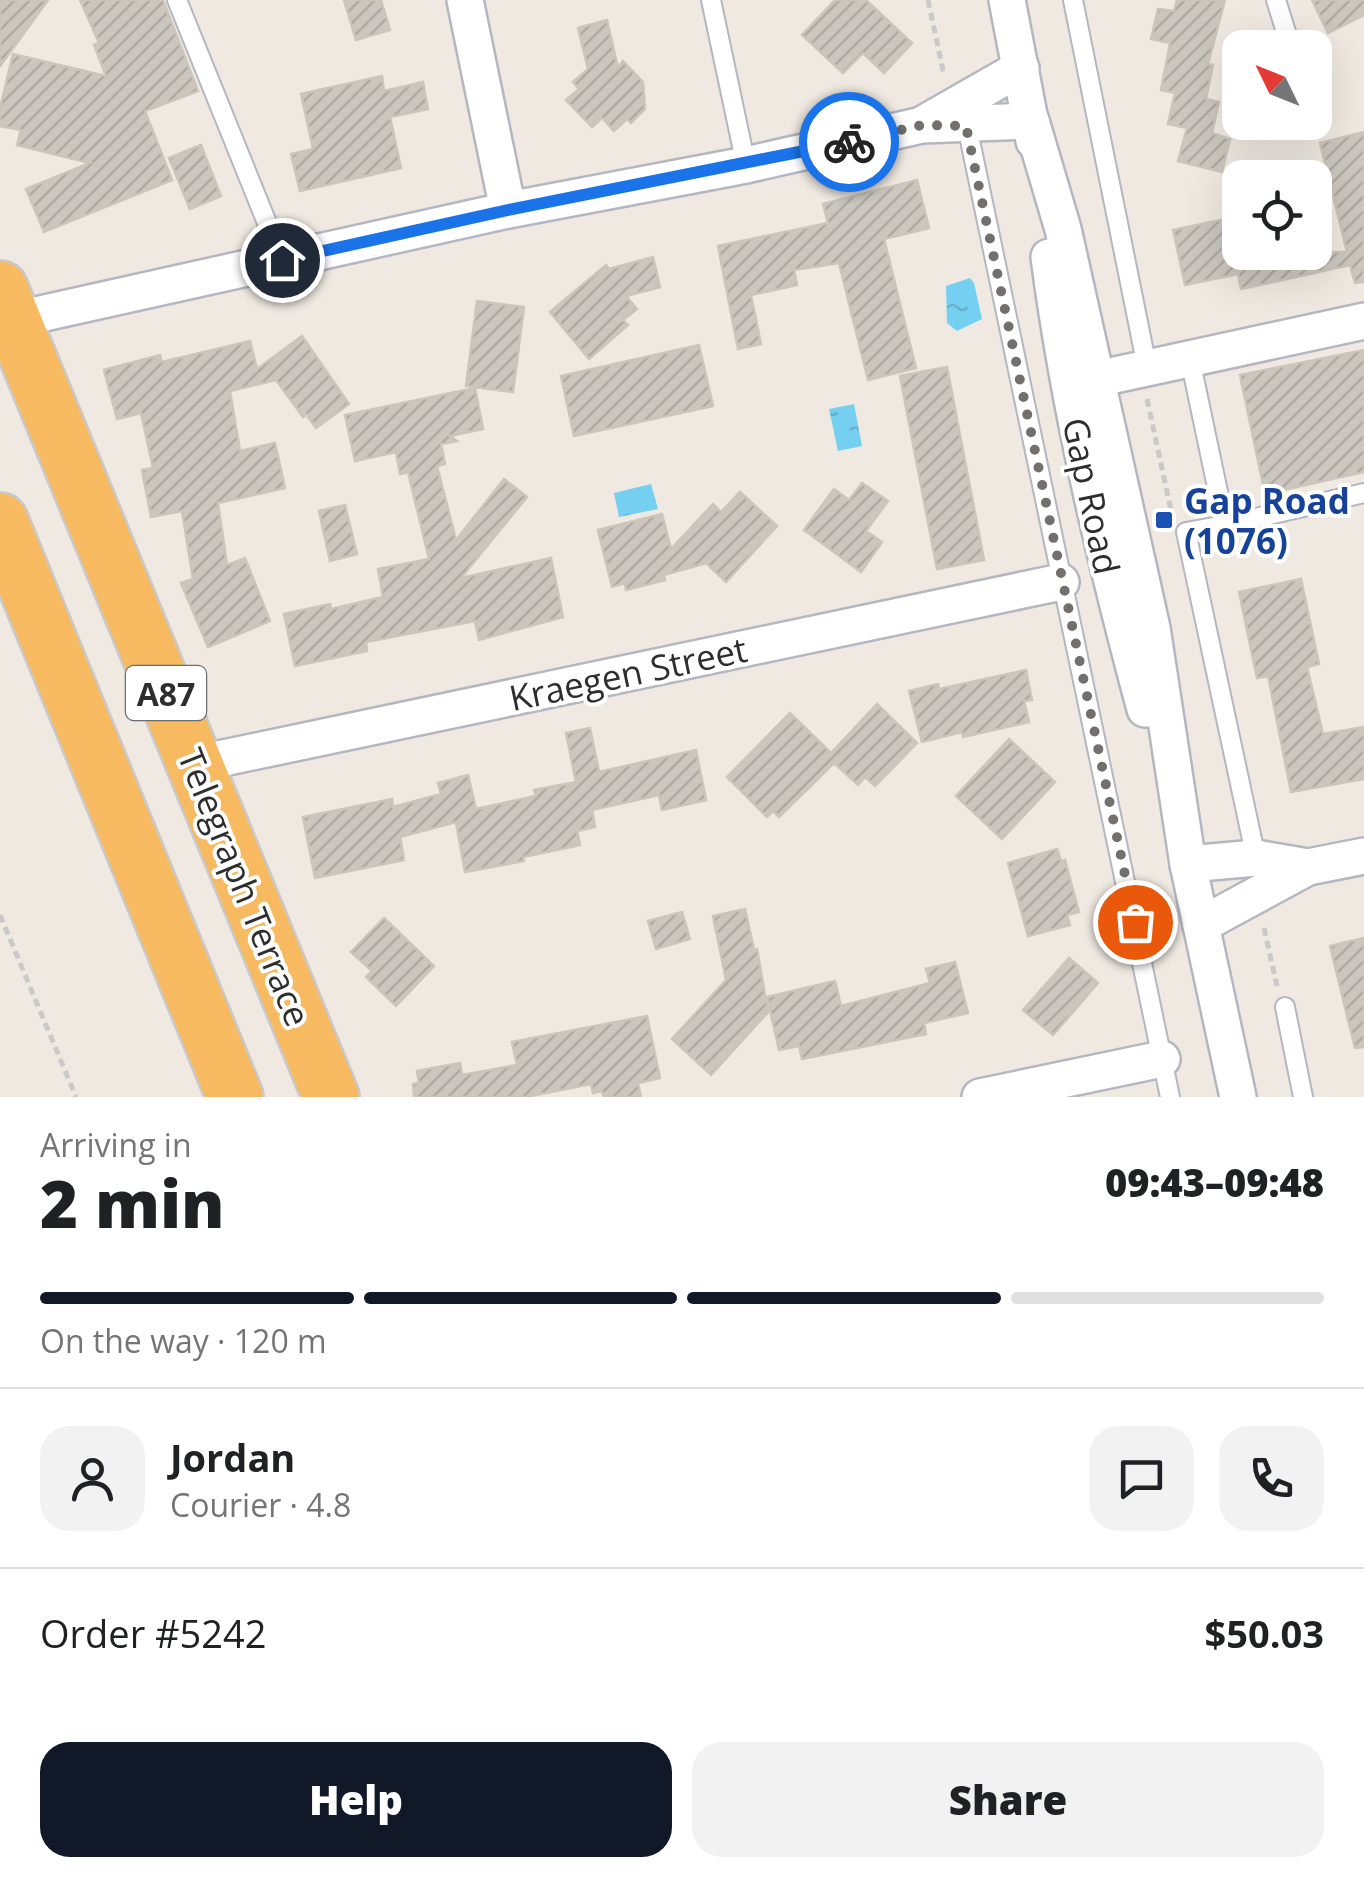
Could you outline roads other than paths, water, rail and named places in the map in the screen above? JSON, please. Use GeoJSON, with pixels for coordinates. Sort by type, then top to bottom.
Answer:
{"type":"FeatureCollection","features":[{"type":"Feature","properties":{"kind":"highway","name":"Telegraph Terrace"},"geometry":{"type":"LineString","coordinates":[[6,305],[331,1097]]}},
{"type":"Feature","properties":{"kind":"highway","name":"A87"},"geometry":{"type":"LineString","coordinates":[[0,521],[234,1097]]}},
{"type":"Feature","properties":{"kind":"street"},"geometry":{"type":"LineString","coordinates":[[465,0],[508,210]]}},
{"type":"Feature","properties":{"kind":"street","name":"Gap Road"},"geometry":{"type":"LineString","coordinates":[[1007,0],[1032,122],[1063,230],[1083,382],[1152,628],[1188,864],[1238,1097]]}},
{"type":"Feature","properties":{"kind":"street"},"geometry":{"type":"LineString","coordinates":[[946,120],[1021,68]]}},
{"type":"Feature","properties":{"kind":"street"},"geometry":{"type":"LineString","coordinates":[[6,305],[282,260],[946,120],[1032,122]]}},
{"type":"Feature","properties":{"kind":"street"},"geometry":{"type":"LineString","coordinates":[[1083,382],[1364,321]]}},
{"type":"Feature","properties":{"kind":"street","name":"Kraegen Street"},"geometry":{"type":"LineString","coordinates":[[195,764],[1061,582]]}},
{"type":"Feature","properties":{"kind":"street"},"geometry":{"type":"LineString","coordinates":[[1201,925],[1259,882],[1364,856]]}},
{"type":"Feature","properties":{"kind":"street"},"geometry":{"type":"LineString","coordinates":[[1188,864],[1259,882]]}},
{"type":"Feature","properties":{"kind":"street"},"geometry":{"type":"LineString","coordinates":[[980,1097],[1162,1059]]}},
{"type":"Feature","properties":{"kind":"lane"},"geometry":{"type":"LineString","coordinates":[[177,0],[282,260]]}},
{"type":"Feature","properties":{"kind":"lane"},"geometry":{"type":"LineString","coordinates":[[711,0],[746,165]]}},
{"type":"Feature","properties":{"kind":"lane"},"geometry":{"type":"LineString","coordinates":[[1072,0],[1144,368]]}},
{"type":"Feature","properties":{"kind":"lane"},"geometry":{"type":"LineString","coordinates":[[1276,0],[1285,30]]}},
{"type":"Feature","properties":{"kind":"lane"},"geometry":{"type":"LineString","coordinates":[[946,120],[1061,582],[1170,1097]]}},
{"type":"Feature","properties":{"kind":"lane"},"geometry":{"type":"LineString","coordinates":[[1190,358],[1225,524]]}},
{"type":"Feature","properties":{"kind":"lane"},"geometry":{"type":"LineString","coordinates":[[1259,882],[1186,532],[1364,494]]}},
{"type":"Feature","properties":{"kind":"lane"},"geometry":{"type":"LineString","coordinates":[[1285,1007],[1304,1097]]}},
{"type":"Feature","properties":{"kind":"water"},"geometry":{"type":"Polygon","coordinates":[[[970,278],[982,319],[957,331],[947,323],[946,286],[970,278]]]}},
{"type":"Feature","properties":{"kind":"water"},"geometry":{"type":"Polygon","coordinates":[[[854,404],[862,446],[838,451],[829,409],[854,404]]]}},
{"type":"Feature","properties":{"kind":"water"},"geometry":{"type":"Polygon","coordinates":[[[651,484],[658,509],[619,517],[614,493],[651,484]]]}},
{"type":"Feature","properties":{"kind":"place","name":"Gap Road (1076)"},"geometry":{"type":"Point","coordinates":[1164,520]}}]}
